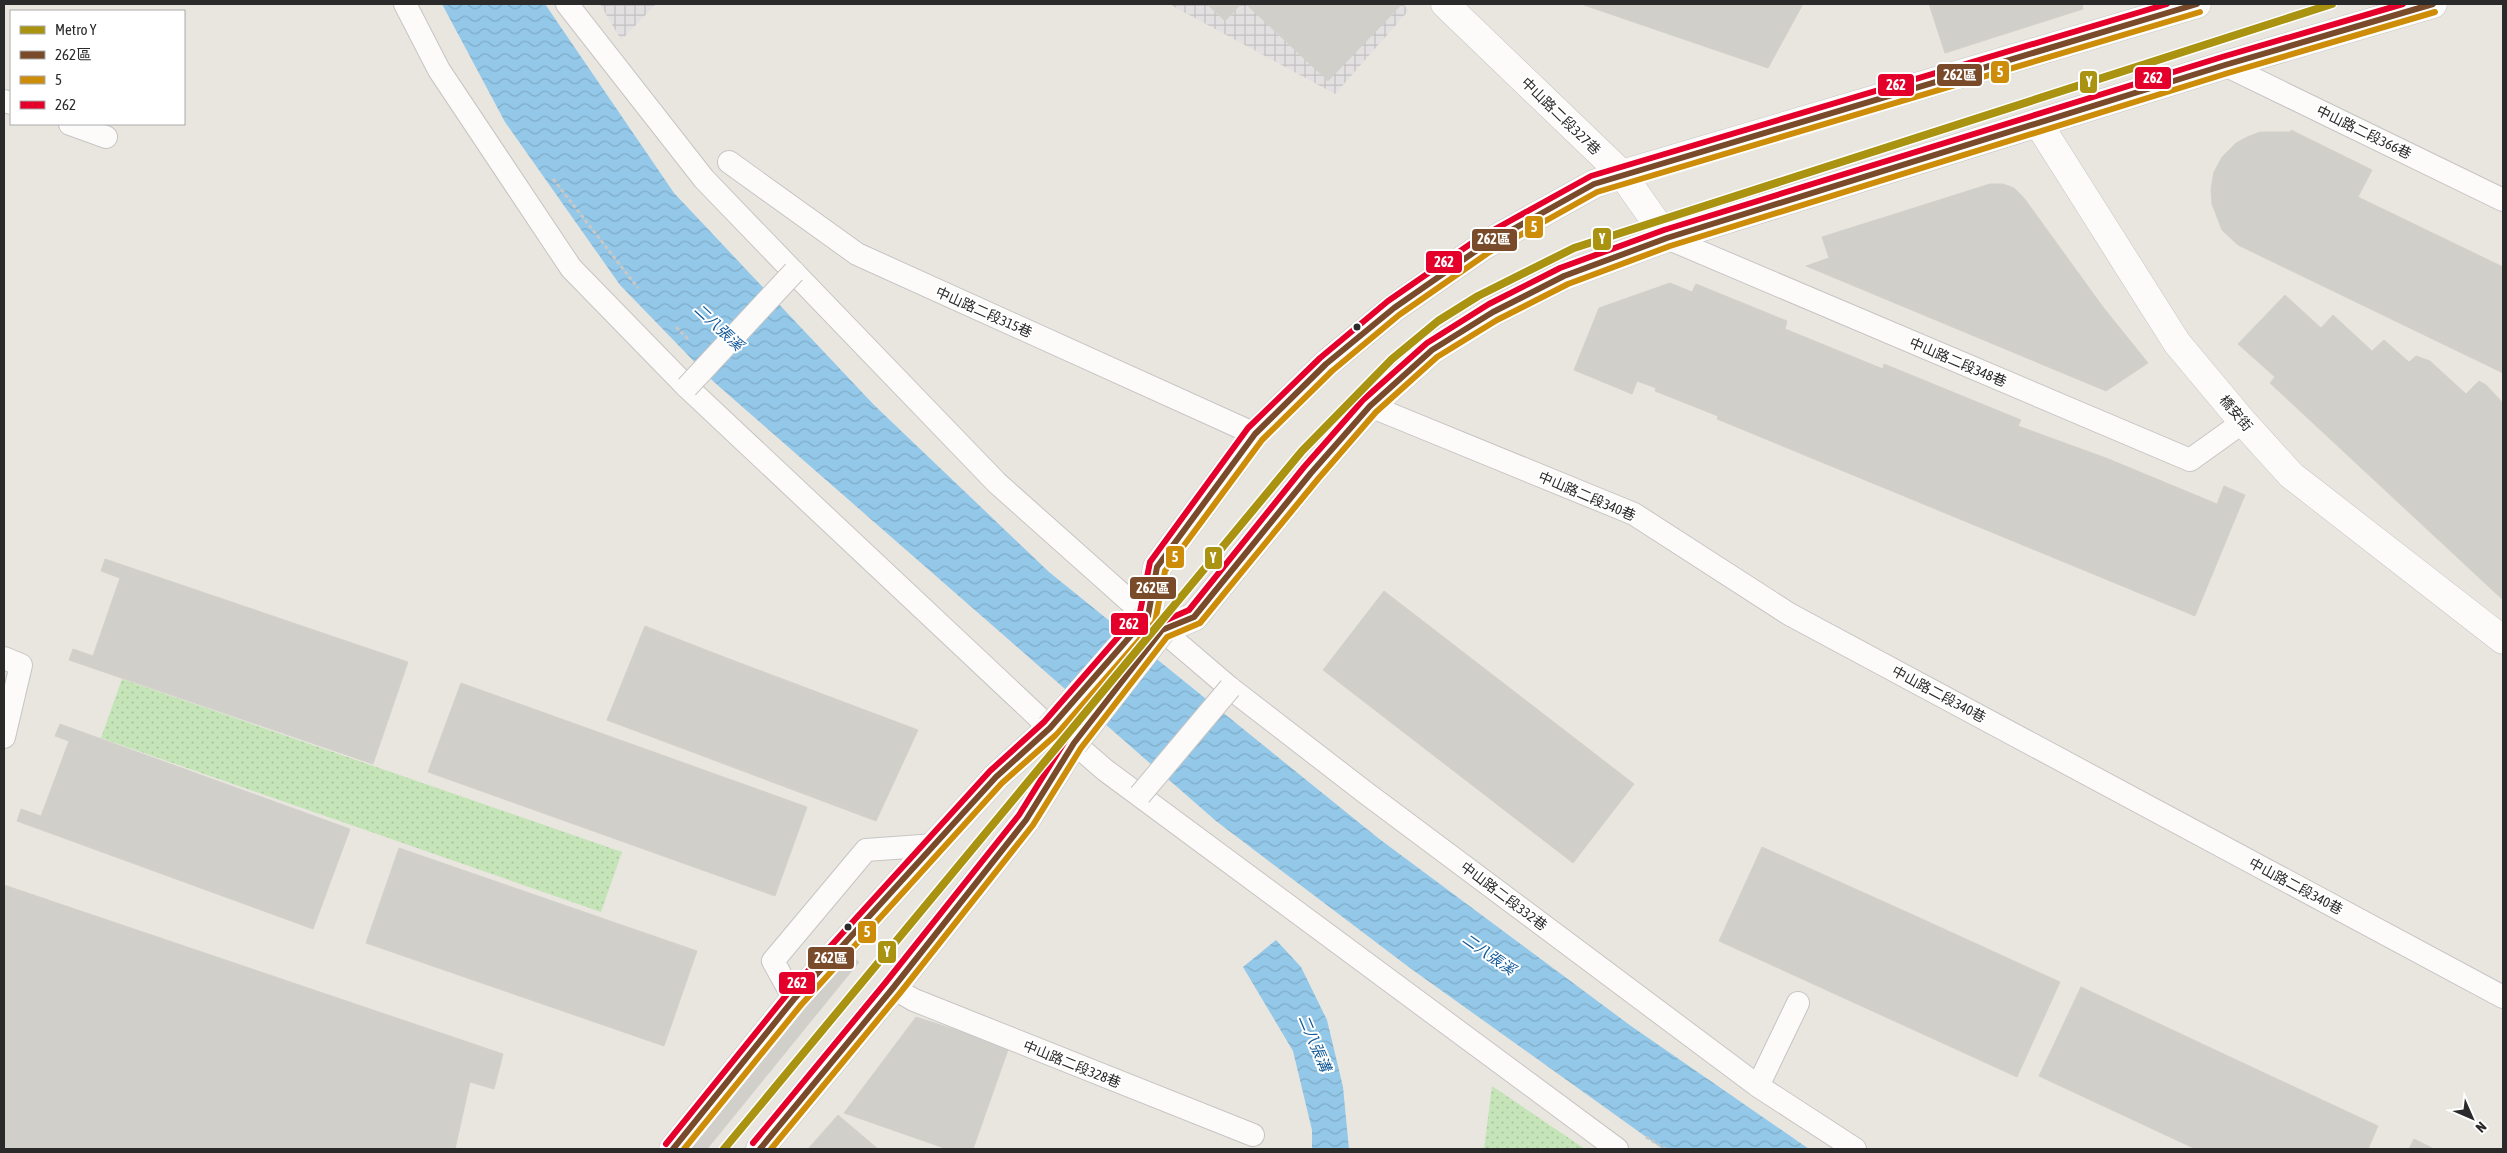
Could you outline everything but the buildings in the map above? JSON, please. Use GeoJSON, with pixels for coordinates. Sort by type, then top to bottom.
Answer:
{"type":"FeatureCollection","features":[{"type":"Feature","properties":{"kind":"main road","name":"中山路二段327巷"},"geometry":{"type":"LineString","coordinates":[[1445,4],[1622,174],[1667,238]]}},
{"type":"Feature","properties":{"kind":"main road"},"geometry":{"type":"LineString","coordinates":[[760,1149],[894,988],[1026,820],[1074,743],[1155,623],[1157,567],[1255,434],[1326,364],[1394,308],[1483,246],[1594,184],[1622,174],[2197,4]]}},
{"type":"Feature","properties":{"kind":"main road"},"geometry":{"type":"LineString","coordinates":[[673,1149],[794,999],[996,777],[1050,728],[1155,623],[1194,617],[1311,473],[1370,406],[1432,350],[1493,312],[1564,276],[1667,238],[2225,65],[2433,4]]}},
{"type":"Feature","properties":{"kind":"main road","name":"橋安街"},"geometry":{"type":"LineString","coordinates":[[2038,123],[2177,343],[2243,422],[2291,475],[2503,640]]}},
{"type":"Feature","properties":{"kind":"lane"},"geometry":{"type":"LineString","coordinates":[[405,4],[439,70],[570,268],[687,387],[1050,728],[1074,743],[1105,770],[1617,1149]]}},
{"type":"Feature","properties":{"kind":"lane","name":"中山路二段332巷"},"geometry":{"type":"LineString","coordinates":[[567,4],[704,179],[997,483],[1230,688],[1366,793],[1758,1086],[1855,1149]]}},
{"type":"Feature","properties":{"kind":"lane","name":"中山路二段366巷"},"geometry":{"type":"LineString","coordinates":[[2225,65],[2503,200]]}},
{"type":"Feature","properties":{"kind":"lane"},"geometry":{"type":"LineString","coordinates":[[73,125],[106,136]]}},
{"type":"Feature","properties":{"kind":"lane","name":"中山路二段315巷"},"geometry":{"type":"LineString","coordinates":[[729,162],[857,254],[1255,434]]}},
{"type":"Feature","properties":{"kind":"lane","name":"中山路二段348巷"},"geometry":{"type":"LineString","coordinates":[[1667,238],[2190,460],[2243,422]]}},
{"type":"Feature","properties":{"kind":"lane"},"geometry":{"type":"LineString","coordinates":[[687,387],[794,272]]}},
{"type":"Feature","properties":{"kind":"lane","name":"中山路二段340巷"},"geometry":{"type":"LineString","coordinates":[[1370,406],[1634,514],[1789,614],[2503,997]]}},
{"type":"Feature","properties":{"kind":"lane"},"geometry":{"type":"LineString","coordinates":[[4,658],[20,665],[4,737]]}},
{"type":"Feature","properties":{"kind":"lane"},"geometry":{"type":"LineString","coordinates":[[1140,795],[1230,688]]}},
{"type":"Feature","properties":{"kind":"lane"},"geometry":{"type":"LineString","coordinates":[[794,999],[772,961],[866,850],[935,845]]}},
{"type":"Feature","properties":{"kind":"lane","name":"中山路二段328巷"},"geometry":{"type":"LineString","coordinates":[[894,988],[914,1000],[1254,1136]]}},
{"type":"Feature","properties":{"kind":"lane"},"geometry":{"type":"LineString","coordinates":[[1758,1086],[1798,1003]]}},
{"type":"Feature","properties":{"kind":"path"},"geometry":{"type":"LineString","coordinates":[[551,177],[641,292]]}},
{"type":"Feature","properties":{"kind":"path"},"geometry":{"type":"LineString","coordinates":[[669,320],[691,341]]}},
{"type":"Feature","properties":{"kind":"path"},"geometry":{"type":"LineString","coordinates":[[1641,1133],[1666,1149]]}},
{"type":"Feature","properties":{"kind":"shaded area"},"geometry":{"type":"Polygon","coordinates":[[[600,4],[656,4],[621,40],[600,4]]]}},
{"type":"Feature","properties":{"kind":"shaded area"},"geometry":{"type":"Polygon","coordinates":[[[1169,4],[1403,4],[1409,10],[1335,94],[1169,4]]]}},
{"type":"Feature","properties":{"kind":"green space"},"geometry":{"type":"Polygon","coordinates":[[[122,679],[622,852],[601,912],[101,738],[122,679]]]}},
{"type":"Feature","properties":{"kind":"green space"},"geometry":{"type":"Polygon","coordinates":[[[1492,1086],[1585,1149],[1484,1149],[1492,1086]]]}},
{"type":"Feature","properties":{"kind":"water","name":"二八張溪"},"geometry":{"type":"Polygon","coordinates":[[[442,4],[545,4],[674,193],[874,405],[1049,572],[1378,838],[1631,1026],[1809,1149],[1663,1149],[1410,968],[1216,821],[714,382],[620,285],[505,122],[442,4]]]}},
{"type":"Feature","properties":{"kind":"water","name":"二八張溝"},"geometry":{"type":"Polygon","coordinates":[[[1276,940],[1301,967],[1327,1020],[1343,1087],[1349,1149],[1312,1149],[1312,1130],[1293,1051],[1243,967],[1276,940]]]}},
{"type":"Feature","properties":{"kind":"metro line","name":"Y"},"geometry":{"type":"LineString","coordinates":[[724,1149],[1302,451],[1392,359],[1438,321],[1478,296],[1574,248],[2332,4]]}},
{"type":"Feature","properties":{"kind":"transit line","name":"262"},"geometry":{"type":"LineString","coordinates":[[666,1144],[788,993],[990,771],[1044,722],[1140,612],[1150,562],[1248,428],[1320,358],[1388,301],[1479,238],[1591,176],[2167,4]]}},
{"type":"Feature","properties":{"kind":"transit line","name":"262區"},"geometry":{"type":"LineString","coordinates":[[673,1149],[794,999],[996,777],[1050,728],[1148,616],[1157,567],[1255,434],[1326,364],[1394,308],[1483,246],[1594,184],[2197,4]]}},
{"type":"Feature","properties":{"kind":"transit line","name":"262"},"geometry":{"type":"LineString","coordinates":[[753,1143],[886,982],[1019,815],[1067,738],[1155,625],[1189,610],[1304,467],[1363,400],[1427,343],[1489,304],[1560,268],[1664,230],[2222,57],[2403,4]]}},
{"type":"Feature","properties":{"kind":"transit line","name":"262區"},"geometry":{"type":"LineString","coordinates":[[760,1149],[893,988],[1026,820],[1074,743],[1162,630],[1194,617],[1311,473],[1370,406],[1432,350],[1493,312],[1564,276],[1667,238],[2225,65],[2433,4]]}},
{"type":"Feature","properties":{"kind":"transit line","name":"5"},"geometry":{"type":"LineString","coordinates":[[684,1149],[801,1005],[1002,783],[1057,734],[1155,622],[1165,571],[1262,440],[1332,371],[1399,315],[1488,253],[1597,192],[2200,12]]}},
{"type":"Feature","properties":{"kind":"transit line","name":"5"},"geometry":{"type":"LineString","coordinates":[[771,1149],[900,993],[1033,825],[1081,748],[1167,637],[1200,623],[1318,479],[1376,412],[1437,357],[1497,320],[1568,284],[1670,246],[2228,73],[2435,12]]}}]}
